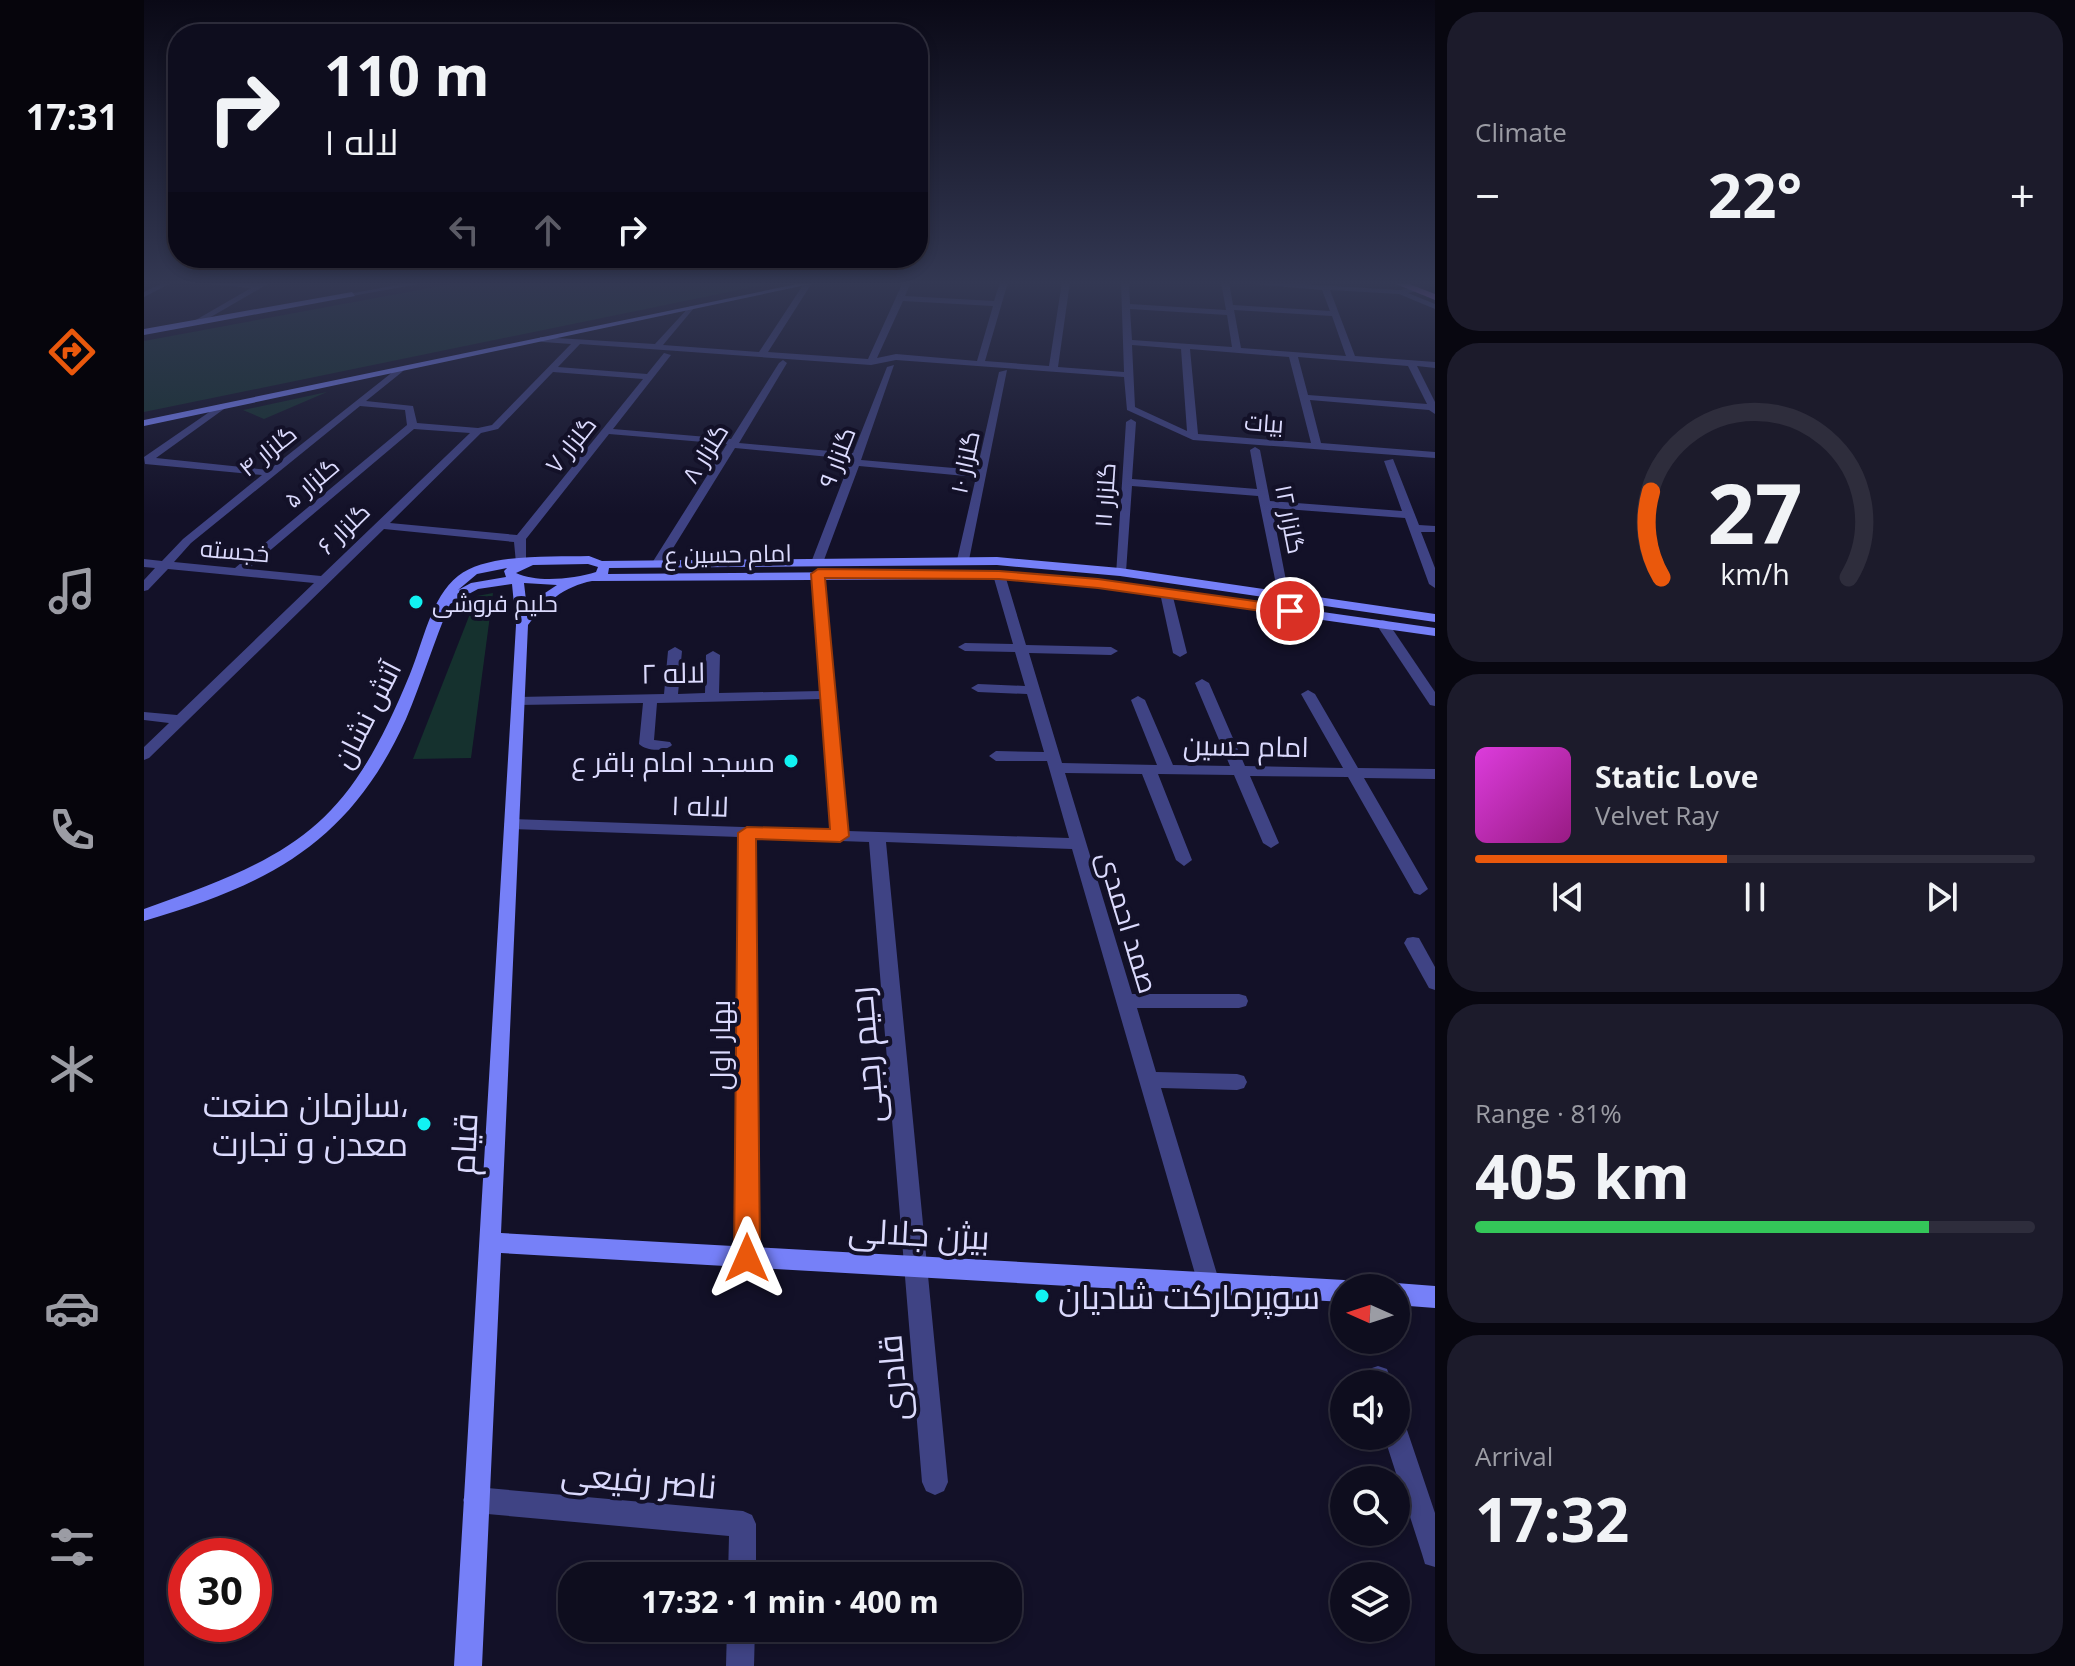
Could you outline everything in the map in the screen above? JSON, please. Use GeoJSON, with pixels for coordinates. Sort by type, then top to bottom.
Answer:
{"type":"FeatureCollection","features":[{"type":"Feature","properties":{"kind":"street"},"geometry":{"type":"LineString","coordinates":[[144,423],[447,360]]}},
{"type":"Feature","properties":{"kind":"street","name":"گلزار ۶"},"geometry":{"type":"LineString","coordinates":[[144,755],[379,525],[478,431],[495,427],[560,360]]}},
{"type":"Feature","properties":{"kind":"street","name":"گلزار ۷"},"geometry":{"type":"LineString","coordinates":[[520,539],[663,360]]}},
{"type":"Feature","properties":{"kind":"street"},"geometry":{"type":"LineString","coordinates":[[840,360],[882,360]]}},
{"type":"Feature","properties":{"kind":"street"},"geometry":{"type":"LineString","coordinates":[[929,360],[1128,375],[1128,360]]}},
{"type":"Feature","properties":{"kind":"street"},"geometry":{"type":"LineString","coordinates":[[980,364],[981,360]]}},
{"type":"Feature","properties":{"kind":"street"},"geometry":{"type":"LineString","coordinates":[[1053,369],[1054,360]]}},
{"type":"Feature","properties":{"kind":"street"},"geometry":{"type":"LineString","coordinates":[[1186,360],[1193,437]]}},
{"type":"Feature","properties":{"kind":"street"},"geometry":{"type":"LineString","coordinates":[[1294,360],[1317,446]]}},
{"type":"Feature","properties":{"kind":"street"},"geometry":{"type":"LineString","coordinates":[[1372,360],[1435,365]]}},
{"type":"Feature","properties":{"kind":"street","name":"گلزار ۸"},"geometry":{"type":"LineString","coordinates":[[658,563],[783,363]]}},
{"type":"Feature","properties":{"kind":"street"},"geometry":{"type":"LineString","coordinates":[[1411,363],[1434,409]]}},
{"type":"Feature","properties":{"kind":"street","name":"گلزار ۹"},"geometry":{"type":"LineString","coordinates":[[818,567],[891,367]]}},
{"type":"Feature","properties":{"kind":"street"},"geometry":{"type":"LineString","coordinates":[[551,369],[649,377]]}},
{"type":"Feature","properties":{"kind":"street","name":"گلزار ۴"},"geometry":{"type":"LineString","coordinates":[[164,565],[187,541],[399,370]]}},
{"type":"Feature","properties":{"kind":"street","name":"گلزار ۱۰"},"geometry":{"type":"LineString","coordinates":[[963,560],[1004,372]]}},
{"type":"Feature","properties":{"kind":"street","name":"بیات"},"geometry":{"type":"LineString","coordinates":[[1128,375],[1130,408],[1193,437],[1435,455]]}},
{"type":"Feature","properties":{"kind":"street"},"geometry":{"type":"LineString","coordinates":[[1304,397],[1434,409]]}},
{"type":"Feature","properties":{"kind":"street"},"geometry":{"type":"LineString","coordinates":[[358,403],[410,408],[412,426],[478,431]]}},
{"type":"Feature","properties":{"kind":"street"},"geometry":{"type":"LineString","coordinates":[[145,461],[221,407]]}},
{"type":"Feature","properties":{"kind":"street","name":"گلزار ۱۱"},"geometry":{"type":"LineString","coordinates":[[1120,572],[1131,422]]}},
{"type":"Feature","properties":{"kind":"street","name":"گلزار ۵"},"geometry":{"type":"LineString","coordinates":[[238,572],[412,426]]}},
{"type":"Feature","properties":{"kind":"street"},"geometry":{"type":"LineString","coordinates":[[606,431],[733,443],[982,474]]}},
{"type":"Feature","properties":{"kind":"street","name":"گلزار ۱۲"},"geometry":{"type":"LineString","coordinates":[[1255,450],[1283,596]]}},
{"type":"Feature","properties":{"kind":"street"},"geometry":{"type":"LineString","coordinates":[[145,461],[272,473]]}},
{"type":"Feature","properties":{"kind":"street"},"geometry":{"type":"LineString","coordinates":[[1389,461],[1435,584]]}},
{"type":"Feature","properties":{"kind":"street"},"geometry":{"type":"LineString","coordinates":[[1127,482],[1410,515]]}},
{"type":"Feature","properties":{"kind":"street"},"geometry":{"type":"LineString","coordinates":[[379,525],[520,539],[522,563]]}},
{"type":"Feature","properties":{"kind":"street"},"geometry":{"type":"LineString","coordinates":[[1414,528],[1435,529]]}},
{"type":"Feature","properties":{"kind":"street","name":"امام حسین ع"},"geometry":{"type":"LineString","coordinates":[[522,563],[589,560],[603,564],[818,567],[999,575],[1166,593],[1435,632]]}},
{"type":"Feature","properties":{"kind":"street","name":"امام حسین ع"},"geometry":{"type":"LineString","coordinates":[[446,601],[475,586],[518,579],[575,579],[963,560],[1120,572],[1435,618]]}},
{"type":"Feature","properties":{"kind":"street","name":"خجسته"},"geometry":{"type":"LineString","coordinates":[[144,563],[322,580]]}},
{"type":"Feature","properties":{"kind":"street","name":"قیام"},"geometry":{"type":"LineString","coordinates":[[468,1666],[522,625],[518,579],[510,571],[522,563]]}},
{"type":"Feature","properties":{"kind":"street","name":"آتش نشان"},"geometry":{"type":"LineString","coordinates":[[144,915],[265,868],[301,848],[333,820],[365,781],[384,748],[446,601],[460,580],[476,570],[522,563]]}},
{"type":"Feature","properties":{"kind":"street"},"geometry":{"type":"LineString","coordinates":[[595,578],[606,569],[603,564]]}},
{"type":"Feature","properties":{"kind":"street"},"geometry":{"type":"LineString","coordinates":[[144,587],[164,565]]}},
{"type":"Feature","properties":{"kind":"street"},"geometry":{"type":"LineString","coordinates":[[818,567],[840,836]]}},
{"type":"Feature","properties":{"kind":"street","name":"صمد احمدی"},"geometry":{"type":"LineString","coordinates":[[999,575],[1209,1284]]}},
{"type":"Feature","properties":{"kind":"street"},"geometry":{"type":"LineString","coordinates":[[522,625],[537,604],[575,579]]}},
{"type":"Feature","properties":{"kind":"street"},"geometry":{"type":"LineString","coordinates":[[1166,593],[1180,653]]}},
{"type":"Feature","properties":{"kind":"street"},"geometry":{"type":"LineString","coordinates":[[1382,624],[1435,702]]}},
{"type":"Feature","properties":{"kind":"street"},"geometry":{"type":"LineString","coordinates":[[965,647],[1111,651]]}},
{"type":"Feature","properties":{"kind":"street"},"geometry":{"type":"LineString","coordinates":[[671,698],[675,651]]}},
{"type":"Feature","properties":{"kind":"street"},"geometry":{"type":"LineString","coordinates":[[712,697],[713,655]]}},
{"type":"Feature","properties":{"kind":"street"},"geometry":{"type":"LineString","coordinates":[[1202,683],[1237,771],[1271,843]]}},
{"type":"Feature","properties":{"kind":"street"},"geometry":{"type":"LineString","coordinates":[[978,688],[1033,690]]}},
{"type":"Feature","properties":{"kind":"street"},"geometry":{"type":"LineString","coordinates":[[1308,694],[1420,889]]}},
{"type":"Feature","properties":{"kind":"street","name":"لاله ۲"},"geometry":{"type":"LineString","coordinates":[[518,701],[828,695]]}},
{"type":"Feature","properties":{"kind":"street"},"geometry":{"type":"LineString","coordinates":[[650,698],[646,744],[665,745]]}},
{"type":"Feature","properties":{"kind":"street"},"geometry":{"type":"LineString","coordinates":[[1138,700],[1167,770]]}},
{"type":"Feature","properties":{"kind":"street"},"geometry":{"type":"LineString","coordinates":[[144,716],[179,720]]}},
{"type":"Feature","properties":{"kind":"street","name":"امام حسین"},"geometry":{"type":"LineString","coordinates":[[996,756],[1167,770],[1435,774]]}},
{"type":"Feature","properties":{"kind":"street"},"geometry":{"type":"LineString","coordinates":[[1148,769],[1184,860]]}},
{"type":"Feature","properties":{"kind":"street","name":"لاله ۱"},"geometry":{"type":"LineString","coordinates":[[512,824],[1079,844]]}},
{"type":"Feature","properties":{"kind":"street","name":"بهار اول"},"geometry":{"type":"LineString","coordinates":[[747,833],[747,1258]]}},
{"type":"Feature","properties":{"kind":"street","name":"رحیم رجبی"},"geometry":{"type":"LineString","coordinates":[[877,837],[917,1267]]}},
{"type":"Feature","properties":{"kind":"street"},"geometry":{"type":"LineString","coordinates":[[1413,943],[1435,983]]}},
{"type":"Feature","properties":{"kind":"street"},"geometry":{"type":"LineString","coordinates":[[1125,1001],[1239,1001]]}},
{"type":"Feature","properties":{"kind":"street"},"geometry":{"type":"LineString","coordinates":[[1148,1080],[1237,1082]]}},
{"type":"Feature","properties":{"kind":"street","name":"بیژن جلالی"},"geometry":{"type":"LineString","coordinates":[[490,1242],[1330,1290]]}},
{"type":"Feature","properties":{"kind":"street","name":"قادری"},"geometry":{"type":"LineString","coordinates":[[917,1267],[935,1482]]}},
{"type":"Feature","properties":{"kind":"street"},"geometry":{"type":"LineString","coordinates":[[1410,1295],[1435,1297]]}},
{"type":"Feature","properties":{"kind":"street"},"geometry":{"type":"LineString","coordinates":[[1401,1450],[1435,1554]]}},
{"type":"Feature","properties":{"kind":"street","name":"ناصر رفیعی"},"geometry":{"type":"LineString","coordinates":[[476,1500],[743,1524],[742,1562]]}},
{"type":"Feature","properties":{"kind":"street"},"geometry":{"type":"LineString","coordinates":[[740,1666],[741,1642]]}},
{"type":"Feature","properties":{"kind":"green space"},"geometry":{"type":"Polygon","coordinates":[[[144,360],[398,360],[144,412],[144,360]]]}},
{"type":"Feature","properties":{"kind":"green space"},"geometry":{"type":"Polygon","coordinates":[[[327,392],[264,419],[243,410],[327,392]]]}},
{"type":"Feature","properties":{"kind":"green space"},"geometry":{"type":"Polygon","coordinates":[[[493,593],[471,758],[413,759],[477,596],[493,593]]]}},
{"type":"Feature","properties":{"kind":"place","name":"حلیم فروشی"},"geometry":{"type":"Point","coordinates":[416,602]}},
{"type":"Feature","properties":{"kind":"place","name":"مسجد امام باقر ع"},"geometry":{"type":"Point","coordinates":[791,761]}},
{"type":"Feature","properties":{"kind":"place","name":"سازمان صنعت، معدن و تجارت"},"geometry":{"type":"Point","coordinates":[424,1124]}},
{"type":"Feature","properties":{"kind":"place","name":"سوپرمارکت شادیان"},"geometry":{"type":"Point","coordinates":[1042,1296]}},
{"type":"Feature","properties":{"kind":"route"},"geometry":{"type":"LineString","coordinates":[[747,1258],[747,833],[840,836],[818,574],[999,575],[1098,584],[1290,611]]}}]}
